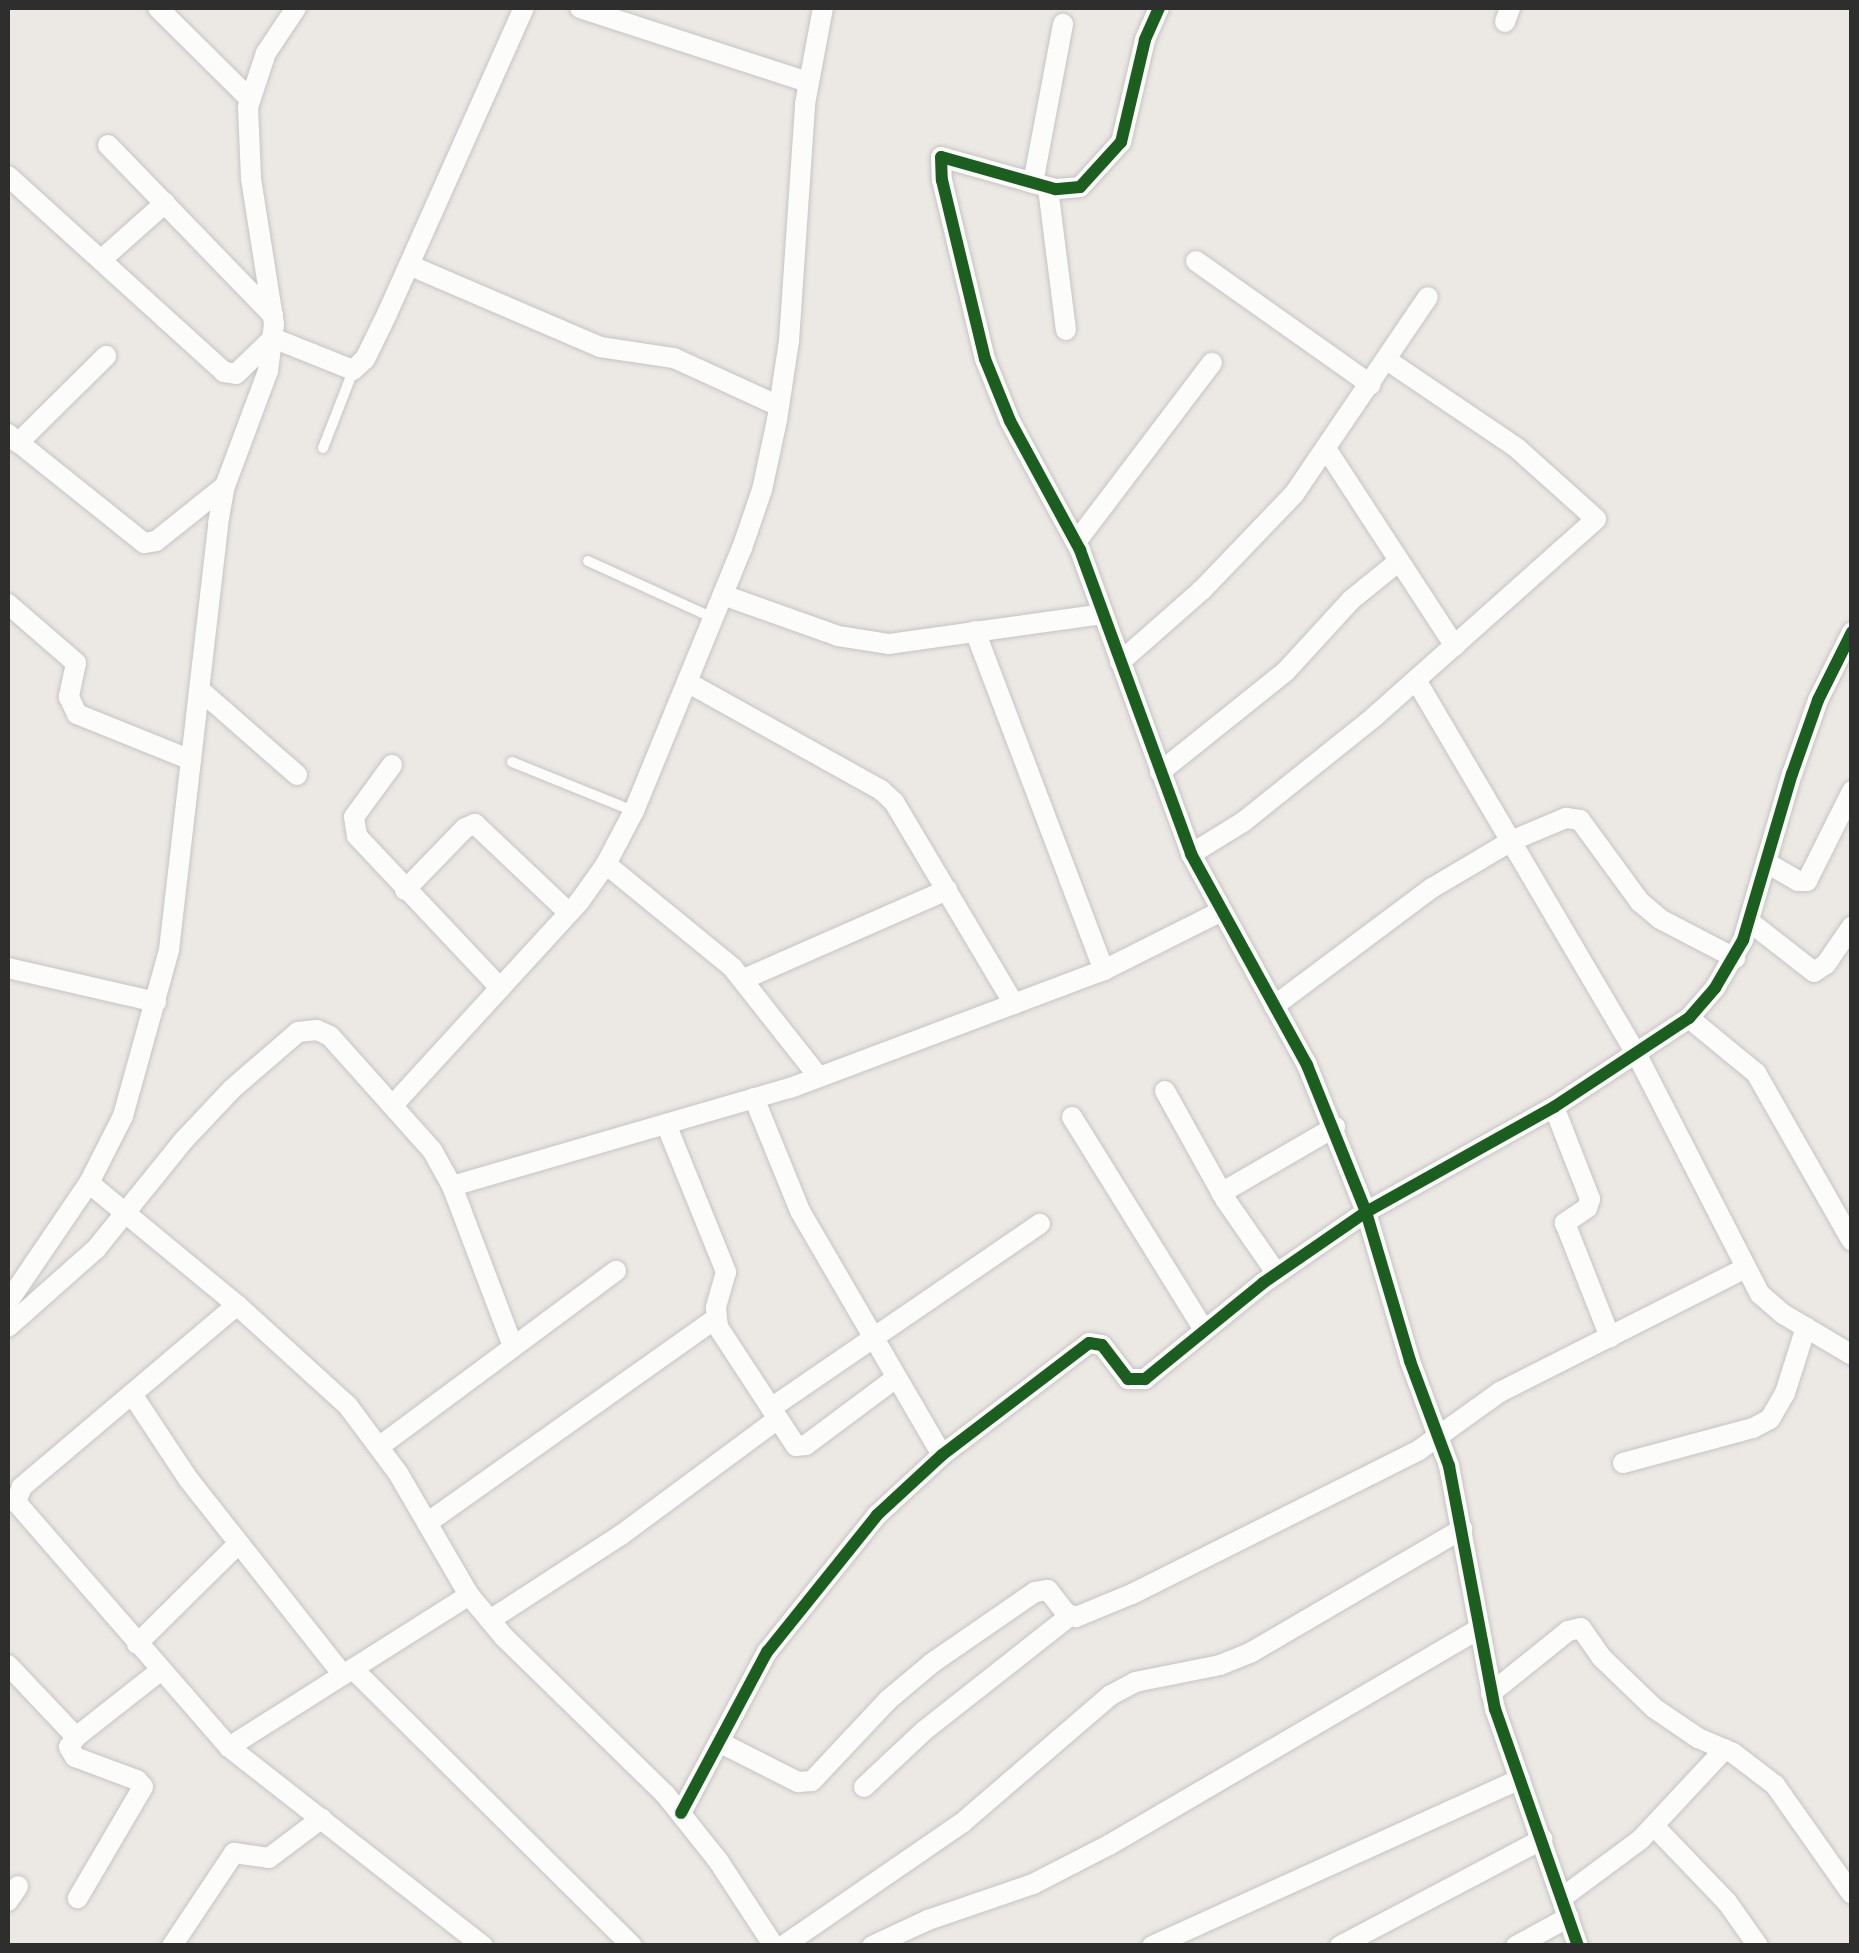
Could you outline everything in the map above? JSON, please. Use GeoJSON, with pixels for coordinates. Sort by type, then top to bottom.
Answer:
{"type":"FeatureCollection","features":[{"type":"Feature","properties":{"kind":"street"},"geometry":{"type":"LineString","coordinates":[[158,8],[250,99]]}},
{"type":"Feature","properties":{"kind":"street"},"geometry":{"type":"LineString","coordinates":[[12,1289],[89,1184],[123,1116],[169,950],[225,486],[268,370],[272,338],[273,315],[249,162],[250,99],[266,53],[296,8]]}},
{"type":"Feature","properties":{"kind":"street"},"geometry":{"type":"LineString","coordinates":[[272,338],[353,370],[365,359],[524,8]]}},
{"type":"Feature","properties":{"kind":"street"},"geometry":{"type":"LineString","coordinates":[[580,8],[808,82]]}},
{"type":"Feature","properties":{"kind":"street"},"geometry":{"type":"LineString","coordinates":[[394,1104],[569,913],[606,864],[634,811],[714,618],[762,490],[779,406],[788,341],[808,82],[824,8]]}},
{"type":"Feature","properties":{"kind":"street"},"geometry":{"type":"LineString","coordinates":[[1160,8],[1145,40],[1121,142],[1080,187],[1063,191],[941,157],[942,180],[985,359],[1010,421],[1076,542],[1191,854],[1335,1127],[1366,1212],[1410,1361],[1440,1436],[1462,1530],[1491,1693],[1578,1946]]}},
{"type":"Feature","properties":{"kind":"street"},"geometry":{"type":"LineString","coordinates":[[1064,24],[1040,185],[1066,330]]}},
{"type":"Feature","properties":{"kind":"street"},"geometry":{"type":"LineString","coordinates":[[108,144],[273,315]]}},
{"type":"Feature","properties":{"kind":"street"},"geometry":{"type":"LineString","coordinates":[[8,176],[230,375],[272,338]]}},
{"type":"Feature","properties":{"kind":"street"},"geometry":{"type":"LineString","coordinates":[[101,260],[165,203]]}},
{"type":"Feature","properties":{"kind":"street"},"geometry":{"type":"LineString","coordinates":[[1196,261],[1370,385]]}},
{"type":"Feature","properties":{"kind":"street"},"geometry":{"type":"LineString","coordinates":[[408,265],[600,347],[674,358],[779,406]]}},
{"type":"Feature","properties":{"kind":"street"},"geometry":{"type":"LineString","coordinates":[[1120,662],[1238,555],[1327,450],[1428,297]]}},
{"type":"Feature","properties":{"kind":"street"},"geometry":{"type":"LineString","coordinates":[[106,356],[13,439],[144,543],[156,540],[225,486]]}},
{"type":"Feature","properties":{"kind":"street"},"geometry":{"type":"LineString","coordinates":[[1191,854],[1243,822],[1416,680],[1596,519],[1517,448],[1387,360]]}},
{"type":"Feature","properties":{"kind":"street"},"geometry":{"type":"LineString","coordinates":[[1076,542],[1212,363]]}},
{"type":"Feature","properties":{"kind":"street"},"geometry":{"type":"LineString","coordinates":[[1327,450],[1454,646]]}},
{"type":"Feature","properties":{"kind":"street"},"geometry":{"type":"LineString","coordinates":[[1160,772],[1286,670],[1351,600],[1399,561]]}},
{"type":"Feature","properties":{"kind":"street"},"geometry":{"type":"LineString","coordinates":[[723,595],[862,642],[888,644],[1102,614]]}},
{"type":"Feature","properties":{"kind":"street"},"geometry":{"type":"LineString","coordinates":[[8,604],[76,663],[69,697],[77,714],[191,760]]}},
{"type":"Feature","properties":{"kind":"street"},"geometry":{"type":"LineString","coordinates":[[975,632],[1104,970]]}},
{"type":"Feature","properties":{"kind":"street"},"geometry":{"type":"LineString","coordinates":[[681,1813],[767,1652],[877,1515],[942,1455],[1089,1343],[1102,1346],[1128,1379],[1139,1382],[1277,1274],[1366,1212],[1554,1107],[1689,1018],[1735,958],[1750,922],[1818,700],[1852,632]]}},
{"type":"Feature","properties":{"kind":"street"},"geometry":{"type":"LineString","coordinates":[[1416,680],[1637,1055],[1745,1268],[1770,1305],[1852,1354]]}},
{"type":"Feature","properties":{"kind":"street"},"geometry":{"type":"LineString","coordinates":[[687,682],[881,790],[902,814],[1014,1004]]}},
{"type":"Feature","properties":{"kind":"street"},"geometry":{"type":"LineString","coordinates":[[200,690],[298,776]]}},
{"type":"Feature","properties":{"kind":"street"},"geometry":{"type":"LineString","coordinates":[[392,765],[358,808],[353,826],[364,846],[500,988]]}},
{"type":"Feature","properties":{"kind":"street"},"geometry":{"type":"LineString","coordinates":[[1768,862],[1798,881],[1807,881],[1852,791]]}},
{"type":"Feature","properties":{"kind":"street"},"geometry":{"type":"LineString","coordinates":[[1274,1006],[1380,924],[1511,841],[1566,818],[1580,820],[1640,902],[1660,919],[1735,958]]}},
{"type":"Feature","properties":{"kind":"street"},"geometry":{"type":"LineString","coordinates":[[406,890],[466,828],[476,824],[569,913]]}},
{"type":"Feature","properties":{"kind":"street"},"geometry":{"type":"LineString","coordinates":[[606,864],[713,948],[744,979],[819,1078]]}},
{"type":"Feature","properties":{"kind":"street"},"geometry":{"type":"LineString","coordinates":[[744,979],[947,890]]}},
{"type":"Feature","properties":{"kind":"street"},"geometry":{"type":"LineString","coordinates":[[452,1186],[819,1078],[1104,970],[1220,912]]}},
{"type":"Feature","properties":{"kind":"street"},"geometry":{"type":"LineString","coordinates":[[1750,922],[1814,972],[1826,964],[1852,926]]}},
{"type":"Feature","properties":{"kind":"street"},"geometry":{"type":"LineString","coordinates":[[8,968],[156,1002]]}},
{"type":"Feature","properties":{"kind":"street"},"geometry":{"type":"LineString","coordinates":[[1689,1018],[1756,1073],[1852,1242]]}},
{"type":"Feature","properties":{"kind":"street"},"geometry":{"type":"LineString","coordinates":[[8,1327],[96,1249],[184,1140],[244,1078],[298,1032],[316,1030],[330,1036],[432,1150],[452,1186],[513,1347]]}},
{"type":"Feature","properties":{"kind":"street"},"geometry":{"type":"LineString","coordinates":[[1165,1091],[1222,1193],[1277,1274]]}},
{"type":"Feature","properties":{"kind":"street"},"geometry":{"type":"LineString","coordinates":[[754,1098],[800,1211],[942,1455]]}},
{"type":"Feature","properties":{"kind":"street"},"geometry":{"type":"LineString","coordinates":[[1554,1107],[1590,1199],[1587,1208],[1566,1220],[1566,1228],[1610,1336]]}},
{"type":"Feature","properties":{"kind":"street"},"geometry":{"type":"LineString","coordinates":[[1072,1117],[1204,1330]]}},
{"type":"Feature","properties":{"kind":"street"},"geometry":{"type":"LineString","coordinates":[[427,1523],[716,1318],[726,1272],[666,1124]]}},
{"type":"Feature","properties":{"kind":"street"},"geometry":{"type":"LineString","coordinates":[[1222,1193],[1335,1127]]}},
{"type":"Feature","properties":{"kind":"street"},"geometry":{"type":"LineString","coordinates":[[89,1184],[237,1305],[348,1406],[380,1446],[468,1596],[681,1813],[774,1946]]}},
{"type":"Feature","properties":{"kind":"street"},"geometry":{"type":"LineString","coordinates":[[490,1620],[621,1535],[871,1336],[1040,1224]]}},
{"type":"Feature","properties":{"kind":"street"},"geometry":{"type":"LineString","coordinates":[[864,1787],[926,1730],[1070,1616],[1084,1616],[1228,1549],[1440,1436],[1500,1392],[1745,1268]]}},
{"type":"Feature","properties":{"kind":"street"},"geometry":{"type":"LineString","coordinates":[[380,1446],[616,1271]]}},
{"type":"Feature","properties":{"kind":"street"},"geometry":{"type":"LineString","coordinates":[[237,1305],[22,1487],[16,1502],[229,1747],[472,1942]]}},
{"type":"Feature","properties":{"kind":"street"},"geometry":{"type":"LineString","coordinates":[[716,1318],[775,1414],[801,1447],[896,1378]]}},
{"type":"Feature","properties":{"kind":"street"},"geometry":{"type":"LineString","coordinates":[[1623,1463],[1753,1428],[1770,1418],[1784,1393],[1806,1328]]}},
{"type":"Feature","properties":{"kind":"street"},"geometry":{"type":"LineString","coordinates":[[132,1394],[238,1544],[348,1672],[632,1946]]}},
{"type":"Feature","properties":{"kind":"street"},"geometry":{"type":"LineString","coordinates":[[784,1946],[962,1823],[1111,1695],[1136,1682],[1250,1654],[1462,1530]]}},
{"type":"Feature","properties":{"kind":"street"},"geometry":{"type":"LineString","coordinates":[[138,1644],[238,1544]]}},
{"type":"Feature","properties":{"kind":"street"},"geometry":{"type":"LineString","coordinates":[[719,1742],[806,1784],[888,1700],[932,1662],[1035,1592],[1048,1590],[1070,1616]]}},
{"type":"Feature","properties":{"kind":"street"},"geometry":{"type":"LineString","coordinates":[[229,1747],[468,1596]]}},
{"type":"Feature","properties":{"kind":"street"},"geometry":{"type":"LineString","coordinates":[[1491,1693],[1575,1627],[1654,1708],[1725,1749],[1776,1785],[1852,1894]]}},
{"type":"Feature","properties":{"kind":"street"},"geometry":{"type":"LineString","coordinates":[[872,1946],[928,1920],[1033,1884],[1109,1845],[1479,1630]]}},
{"type":"Feature","properties":{"kind":"street"},"geometry":{"type":"LineString","coordinates":[[8,1665],[76,1737]]}},
{"type":"Feature","properties":{"kind":"street"},"geometry":{"type":"LineString","coordinates":[[78,1898],[143,1788],[137,1780],[75,1757],[70,1747],[76,1737],[160,1670]]}},
{"type":"Feature","properties":{"kind":"street"},"geometry":{"type":"LineString","coordinates":[[1516,1946],[1566,1907],[1654,1826],[1725,1749]]}},
{"type":"Feature","properties":{"kind":"street"},"geometry":{"type":"LineString","coordinates":[[1152,1946],[1520,1779]]}},
{"type":"Feature","properties":{"kind":"street"},"geometry":{"type":"LineString","coordinates":[[172,1946],[234,1854],[269,1858],[322,1818]]}},
{"type":"Feature","properties":{"kind":"street"},"geometry":{"type":"LineString","coordinates":[[1654,1826],[1727,1902],[1758,1946]]}},
{"type":"Feature","properties":{"kind":"street"},"geometry":{"type":"LineString","coordinates":[[1340,1946],[1543,1839]]}},
{"type":"Feature","properties":{"kind":"lane"},"geometry":{"type":"LineString","coordinates":[[322,448],[353,370]]}},
{"type":"Feature","properties":{"kind":"lane"},"geometry":{"type":"LineString","coordinates":[[588,561],[714,618]]}},
{"type":"Feature","properties":{"kind":"lane"},"geometry":{"type":"LineString","coordinates":[[512,762],[634,811]]}},
{"type":"Feature","properties":{"kind":"cycle path"},"geometry":{"type":"LineString","coordinates":[[1159,8],[1145,40],[1121,142],[1080,187],[1055,189],[941,157],[942,180],[985,359],[1010,421],[1080,550],[1191,854],[1307,1065],[1366,1212],[1410,1361],[1449,1466],[1495,1709],[1578,1946]]}},
{"type":"Feature","properties":{"kind":"cycle path"},"geometry":{"type":"LineString","coordinates":[[681,1813],[767,1652],[877,1515],[942,1455],[1089,1343],[1102,1345],[1128,1379],[1145,1379],[1263,1283],[1366,1212],[1554,1107],[1689,1018],[1715,988],[1743,940],[1818,700],[1852,632]]}}]}
